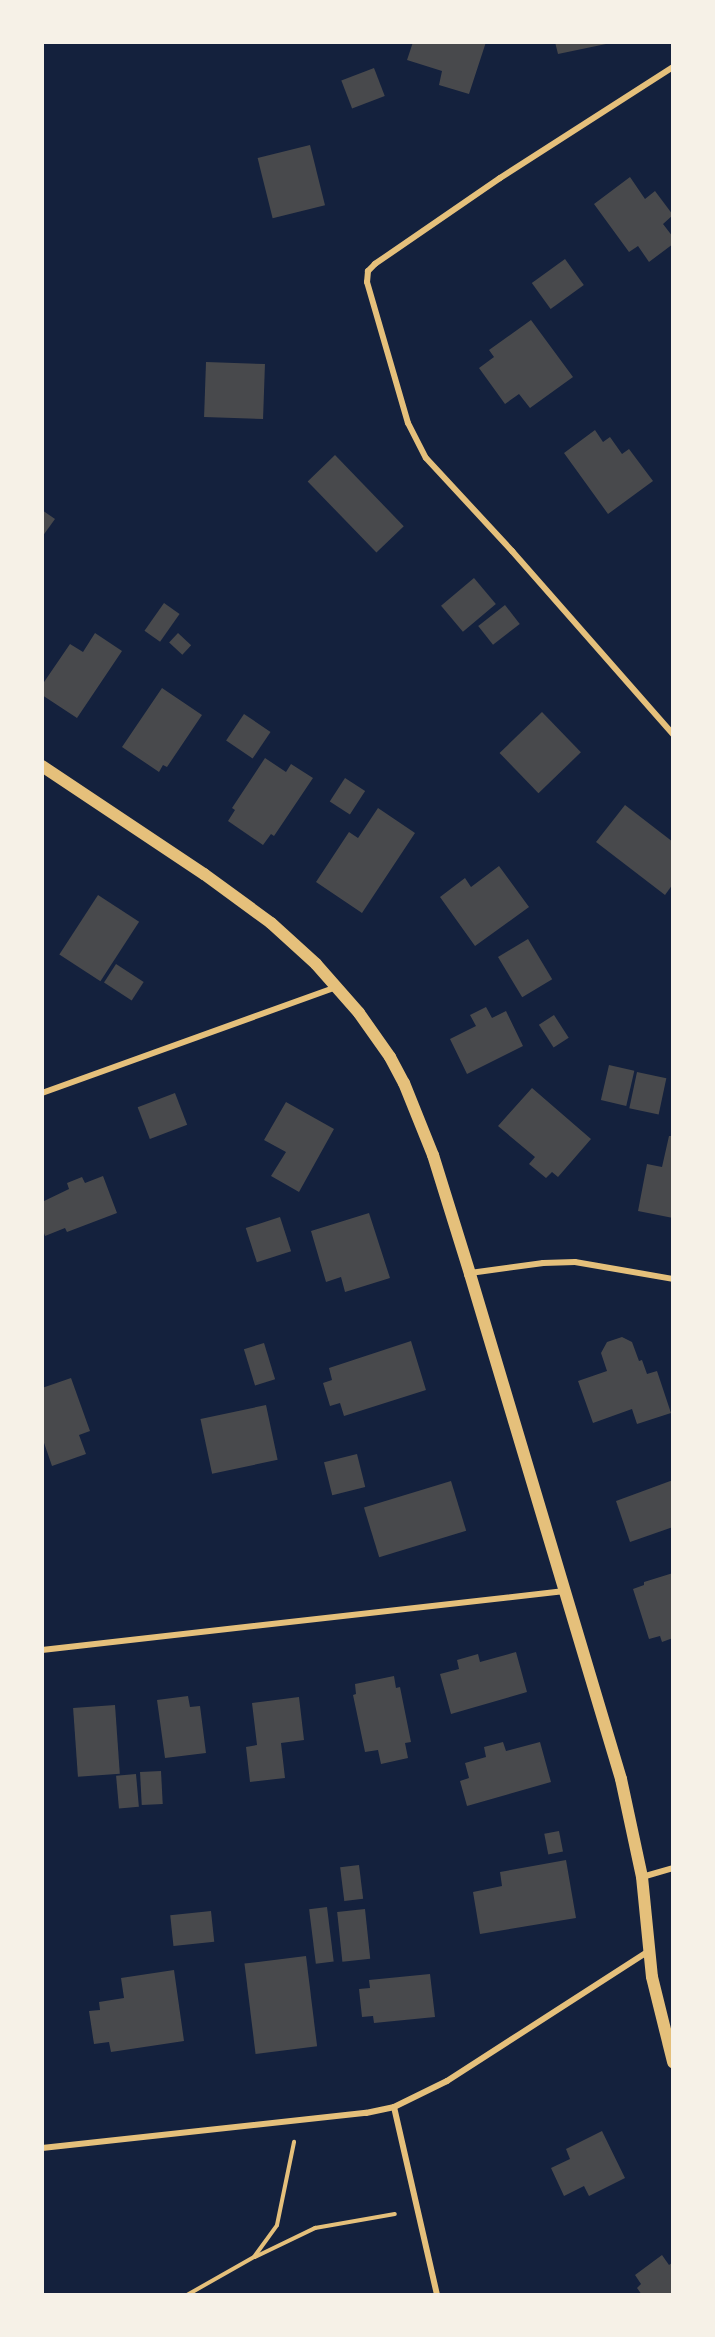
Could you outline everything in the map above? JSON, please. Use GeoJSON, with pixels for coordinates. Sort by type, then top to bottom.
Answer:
{"type":"FeatureCollection","features":[{"type":"Feature","properties":{"kind":"main road"},"geometry":{"type":"LineString","coordinates":[[42,766],[241,900],[316,964],[375,1034],[404,1083],[433,1155],[621,1779],[642,1877],[656,1996],[673,2062]]}},
{"type":"Feature","properties":{"kind":"street"},"geometry":{"type":"LineString","coordinates":[[673,67],[500,178],[370,267],[367,288],[408,423],[426,458],[512,551],[673,734]]}},
{"type":"Feature","properties":{"kind":"street"},"geometry":{"type":"LineString","coordinates":[[42,1093],[337,987]]}},
{"type":"Feature","properties":{"kind":"street"},"geometry":{"type":"LineString","coordinates":[[470,1274],[543,1263],[575,1262],[673,1279]]}},
{"type":"Feature","properties":{"kind":"street"},"geometry":{"type":"LineString","coordinates":[[42,1650],[565,1591]]}},
{"type":"Feature","properties":{"kind":"street"},"geometry":{"type":"LineString","coordinates":[[642,1877],[673,1869]]}},
{"type":"Feature","properties":{"kind":"street"},"geometry":{"type":"LineString","coordinates":[[42,2148],[298,2121],[366,2113],[394,2107],[447,2081],[649,1951]]}},
{"type":"Feature","properties":{"kind":"street"},"geometry":{"type":"LineString","coordinates":[[394,2107],[436,2295]]}},
{"type":"Feature","properties":{"kind":"path"},"geometry":{"type":"LineString","coordinates":[[254,2257],[277,2225],[298,2121]]}},
{"type":"Feature","properties":{"kind":"path"},"geometry":{"type":"LineString","coordinates":[[187,2295],[254,2257],[315,2228],[416,2211]]}},
{"type":"Feature","properties":{"kind":"building"},"geometry":{"type":"Polygon","coordinates":[[[413,42],[486,42],[469,94],[439,85],[442,71],[407,60],[413,42]]]}},
{"type":"Feature","properties":{"kind":"building"},"geometry":{"type":"Polygon","coordinates":[[[555,42],[605,42],[606,44],[558,54],[555,42]]]}},
{"type":"Feature","properties":{"kind":"building"},"geometry":{"type":"Polygon","coordinates":[[[374,68],[385,96],[352,109],[341,81],[374,68]]]}},
{"type":"Feature","properties":{"kind":"building"},"geometry":{"type":"Polygon","coordinates":[[[310,145],[325,205],[273,218],[258,158],[310,145]]]}},
{"type":"Feature","properties":{"kind":"building"},"geometry":{"type":"Polygon","coordinates":[[[630,177],[645,199],[655,191],[673,215],[663,224],[673,237],[673,244],[649,262],[638,246],[629,252],[594,204],[630,177]]]}},
{"type":"Feature","properties":{"kind":"building"},"geometry":{"type":"Polygon","coordinates":[[[565,259],[584,285],[551,309],[532,283],[565,259]]]}},
{"type":"Feature","properties":{"kind":"building"},"geometry":{"type":"Polygon","coordinates":[[[531,320],[573,377],[530,408],[519,394],[505,404],[479,368],[494,357],[489,350],[531,320]]]}},
{"type":"Feature","properties":{"kind":"building"},"geometry":{"type":"Polygon","coordinates":[[[206,362],[265,364],[263,419],[204,417],[206,362]]]}},
{"type":"Feature","properties":{"kind":"building"},"geometry":{"type":"Polygon","coordinates":[[[595,430],[603,442],[610,437],[622,454],[629,449],[653,481],[608,514],[564,453],[595,430]]]}},
{"type":"Feature","properties":{"kind":"building"},"geometry":{"type":"Polygon","coordinates":[[[335,455],[404,526],[376,553],[308,481],[335,455]]]}},
{"type":"Feature","properties":{"kind":"building"},"geometry":{"type":"Polygon","coordinates":[[[42,510],[55,519],[42,537],[42,510]]]}},
{"type":"Feature","properties":{"kind":"building"},"geometry":{"type":"Polygon","coordinates":[[[474,578],[496,604],[463,632],[441,606],[474,578]]]}},
{"type":"Feature","properties":{"kind":"building"},"geometry":{"type":"Polygon","coordinates":[[[164,603],[180,614],[160,642],[144,631],[164,603]]]}},
{"type":"Feature","properties":{"kind":"building"},"geometry":{"type":"Polygon","coordinates":[[[505,605],[520,624],[493,645],[478,626],[505,605]]]}},
{"type":"Feature","properties":{"kind":"building"},"geometry":{"type":"Polygon","coordinates":[[[95,633],[122,651],[77,718],[42,695],[42,685],[70,644],[83,652],[95,633]]]}},
{"type":"Feature","properties":{"kind":"building"},"geometry":{"type":"Polygon","coordinates":[[[178,633],[191,645],[182,655],[169,643],[178,633]]]}},
{"type":"Feature","properties":{"kind":"building"},"geometry":{"type":"Polygon","coordinates":[[[162,688],[202,715],[167,767],[163,765],[159,772],[122,747],[162,688]]]}},
{"type":"Feature","properties":{"kind":"building"},"geometry":{"type":"Polygon","coordinates":[[[542,712],[581,752],[538,793],[500,753],[542,712]]]}},
{"type":"Feature","properties":{"kind":"building"},"geometry":{"type":"Polygon","coordinates":[[[244,714],[271,732],[253,758],[226,741],[244,714]]]}},
{"type":"Feature","properties":{"kind":"building"},"geometry":{"type":"Polygon","coordinates":[[[265,758],[286,772],[291,764],[313,778],[274,836],[271,834],[263,845],[228,821],[235,810],[232,808],[265,758]]]}},
{"type":"Feature","properties":{"kind":"building"},"geometry":{"type":"Polygon","coordinates":[[[345,778],[365,791],[350,815],[330,801],[345,778]]]}},
{"type":"Feature","properties":{"kind":"building"},"geometry":{"type":"Polygon","coordinates":[[[625,805],[673,842],[673,884],[665,895],[596,842],[625,805]]]}},
{"type":"Feature","properties":{"kind":"building"},"geometry":{"type":"Polygon","coordinates":[[[378,808],[415,833],[362,913],[316,882],[349,832],[358,838],[378,808]]]}},
{"type":"Feature","properties":{"kind":"building"},"geometry":{"type":"Polygon","coordinates":[[[499,866],[529,907],[475,946],[440,897],[465,878],[471,887],[499,866]]]}},
{"type":"Feature","properties":{"kind":"building"},"geometry":{"type":"Polygon","coordinates":[[[98,895],[139,922],[100,981],[59,955],[98,895]]]}},
{"type":"Feature","properties":{"kind":"building"},"geometry":{"type":"Polygon","coordinates":[[[528,939],[552,979],[522,997],[498,957],[528,939]]]}},
{"type":"Feature","properties":{"kind":"building"},"geometry":{"type":"Polygon","coordinates":[[[116,964],[144,982],[132,1000],[104,982],[116,964]]]}},
{"type":"Feature","properties":{"kind":"building"},"geometry":{"type":"Polygon","coordinates":[[[486,1007],[492,1018],[506,1011],[523,1046],[467,1074],[450,1039],[476,1026],[470,1015],[486,1007]]]}},
{"type":"Feature","properties":{"kind":"building"},"geometry":{"type":"Polygon","coordinates":[[[554,1015],[569,1038],[554,1047],[539,1025],[554,1015]]]}},
{"type":"Feature","properties":{"kind":"building"},"geometry":{"type":"Polygon","coordinates":[[[609,1065],[634,1071],[626,1106],[601,1100],[609,1065]]]}},
{"type":"Feature","properties":{"kind":"building"},"geometry":{"type":"Polygon","coordinates":[[[637,1072],[666,1078],[659,1114],[629,1108],[637,1072]]]}},
{"type":"Feature","properties":{"kind":"building"},"geometry":{"type":"Polygon","coordinates":[[[532,1088],[591,1139],[558,1177],[552,1172],[546,1178],[529,1164],[535,1157],[498,1126],[532,1088]]]}},
{"type":"Feature","properties":{"kind":"building"},"geometry":{"type":"Polygon","coordinates":[[[175,1093],[187,1125],[150,1139],[138,1107],[175,1093]]]}},
{"type":"Feature","properties":{"kind":"building"},"geometry":{"type":"Polygon","coordinates":[[[286,1102],[334,1129],[299,1192],[271,1176],[286,1152],[264,1140],[286,1102]]]}},
{"type":"Feature","properties":{"kind":"building"},"geometry":{"type":"Polygon","coordinates":[[[669,1136],[673,1136],[673,1218],[638,1211],[647,1164],[662,1167],[669,1136]]]}},
{"type":"Feature","properties":{"kind":"building"},"geometry":{"type":"Polygon","coordinates":[[[103,1176],[117,1213],[67,1232],[65,1228],[45,1236],[42,1227],[42,1202],[69,1189],[67,1183],[82,1177],[85,1183],[103,1176]]]}},
{"type":"Feature","properties":{"kind":"building"},"geometry":{"type":"Polygon","coordinates":[[[369,1213],[390,1278],[345,1292],[341,1277],[326,1282],[311,1231],[369,1213]]]}},
{"type":"Feature","properties":{"kind":"building"},"geometry":{"type":"Polygon","coordinates":[[[280,1217],[291,1251],[257,1262],[246,1228],[280,1217]]]}},
{"type":"Feature","properties":{"kind":"building"},"geometry":{"type":"Polygon","coordinates":[[[622,1337],[632,1342],[647,1374],[657,1371],[671,1413],[637,1424],[632,1409],[593,1423],[578,1381],[607,1371],[601,1353],[607,1342],[622,1337]]]}},
{"type":"Feature","properties":{"kind":"building"},"geometry":{"type":"Polygon","coordinates":[[[411,1341],[426,1390],[344,1416],[340,1403],[330,1406],[323,1383],[332,1380],[329,1368],[411,1341]]]}},
{"type":"Feature","properties":{"kind":"building"},"geometry":{"type":"Polygon","coordinates":[[[264,1343],[275,1379],[255,1385],[244,1349],[264,1343]]]}},
{"type":"Feature","properties":{"kind":"building"},"geometry":{"type":"Polygon","coordinates":[[[71,1378],[90,1431],[79,1435],[86,1454],[52,1466],[42,1437],[42,1388],[71,1378]]]}},
{"type":"Feature","properties":{"kind":"building"},"geometry":{"type":"Polygon","coordinates":[[[266,1405],[278,1460],[212,1474],[200,1419],[266,1405]]]}},
{"type":"Feature","properties":{"kind":"building"},"geometry":{"type":"Polygon","coordinates":[[[357,1454],[365,1487],[332,1495],[324,1462],[357,1454]]]}},
{"type":"Feature","properties":{"kind":"building"},"geometry":{"type":"Polygon","coordinates":[[[673,1480],[673,1527],[630,1542],[616,1501],[673,1480]]]}},
{"type":"Feature","properties":{"kind":"building"},"geometry":{"type":"Polygon","coordinates":[[[451,1481],[466,1531],[379,1557],[364,1508],[451,1481]]]}},
{"type":"Feature","properties":{"kind":"building"},"geometry":{"type":"Polygon","coordinates":[[[673,1573],[673,1638],[662,1642],[660,1636],[649,1639],[633,1589],[644,1585],[644,1582],[673,1573]]]}},
{"type":"Feature","properties":{"kind":"building"},"geometry":{"type":"Polygon","coordinates":[[[516,1652],[527,1692],[451,1714],[440,1674],[459,1669],[457,1660],[478,1654],[480,1662],[516,1652]]]}},
{"type":"Feature","properties":{"kind":"building"},"geometry":{"type":"Polygon","coordinates":[[[394,1676],[396,1688],[400,1687],[411,1742],[405,1743],[408,1758],[381,1764],[378,1750],[365,1752],[353,1695],[356,1694],[355,1684],[394,1676]]]}},
{"type":"Feature","properties":{"kind":"building"},"geometry":{"type":"Polygon","coordinates":[[[188,1696],[190,1707],[200,1706],[206,1753],[165,1758],[157,1700],[188,1696]]]}},
{"type":"Feature","properties":{"kind":"building"},"geometry":{"type":"Polygon","coordinates":[[[299,1697],[304,1740],[281,1743],[285,1778],[250,1782],[246,1747],[257,1745],[252,1703],[299,1697]]]}},
{"type":"Feature","properties":{"kind":"building"},"geometry":{"type":"Polygon","coordinates":[[[115,1705],[120,1774],[78,1777],[73,1708],[115,1705]]]}},
{"type":"Feature","properties":{"kind":"building"},"geometry":{"type":"Polygon","coordinates":[[[503,1742],[506,1751],[540,1742],[551,1782],[467,1806],[460,1781],[469,1778],[465,1763],[486,1757],[484,1747],[503,1742]]]}},
{"type":"Feature","properties":{"kind":"building"},"geometry":{"type":"Polygon","coordinates":[[[161,1771],[163,1804],[142,1805],[140,1772],[161,1771]]]}},
{"type":"Feature","properties":{"kind":"building"},"geometry":{"type":"Polygon","coordinates":[[[136,1774],[139,1807],[119,1809],[116,1776],[136,1774]]]}},
{"type":"Feature","properties":{"kind":"building"},"geometry":{"type":"Polygon","coordinates":[[[559,1831],[563,1852],[548,1854],[544,1834],[559,1831]]]}},
{"type":"Feature","properties":{"kind":"building"},"geometry":{"type":"Polygon","coordinates":[[[566,1860],[576,1918],[480,1934],[473,1892],[502,1886],[500,1872],[566,1860]]]}},
{"type":"Feature","properties":{"kind":"building"},"geometry":{"type":"Polygon","coordinates":[[[359,1865],[363,1899],[344,1901],[340,1867],[359,1865]]]}},
{"type":"Feature","properties":{"kind":"building"},"geometry":{"type":"Polygon","coordinates":[[[327,1907],[334,1962],[316,1964],[309,1909],[327,1907]]]}},
{"type":"Feature","properties":{"kind":"building"},"geometry":{"type":"Polygon","coordinates":[[[365,1909],[370,1959],[342,1962],[337,1912],[365,1909]]]}},
{"type":"Feature","properties":{"kind":"building"},"geometry":{"type":"Polygon","coordinates":[[[211,1911],[214,1942],[173,1946],[170,1915],[211,1911]]]}},
{"type":"Feature","properties":{"kind":"building"},"geometry":{"type":"Polygon","coordinates":[[[306,1956],[317,2046],[256,2054],[244,1964],[306,1956]]]}},
{"type":"Feature","properties":{"kind":"building"},"geometry":{"type":"Polygon","coordinates":[[[174,1970],[184,2041],[111,2052],[109,2042],[94,2044],[89,2011],[100,2010],[99,2002],[124,1998],[121,1978],[174,1970]]]}},
{"type":"Feature","properties":{"kind":"building"},"geometry":{"type":"Polygon","coordinates":[[[430,1974],[435,2017],[374,2023],[373,2016],[362,2017],[359,1989],[370,1988],[369,1980],[430,1974]]]}},
{"type":"Feature","properties":{"kind":"building"},"geometry":{"type":"Polygon","coordinates":[[[602,2131],[625,2178],[589,2196],[584,2186],[564,2196],[551,2168],[570,2159],[566,2149],[602,2131]]]}},
{"type":"Feature","properties":{"kind":"building"},"geometry":{"type":"Polygon","coordinates":[[[662,2255],[669,2265],[673,2262],[673,2295],[642,2295],[637,2288],[641,2284],[635,2275],[662,2255]]]}}]}
